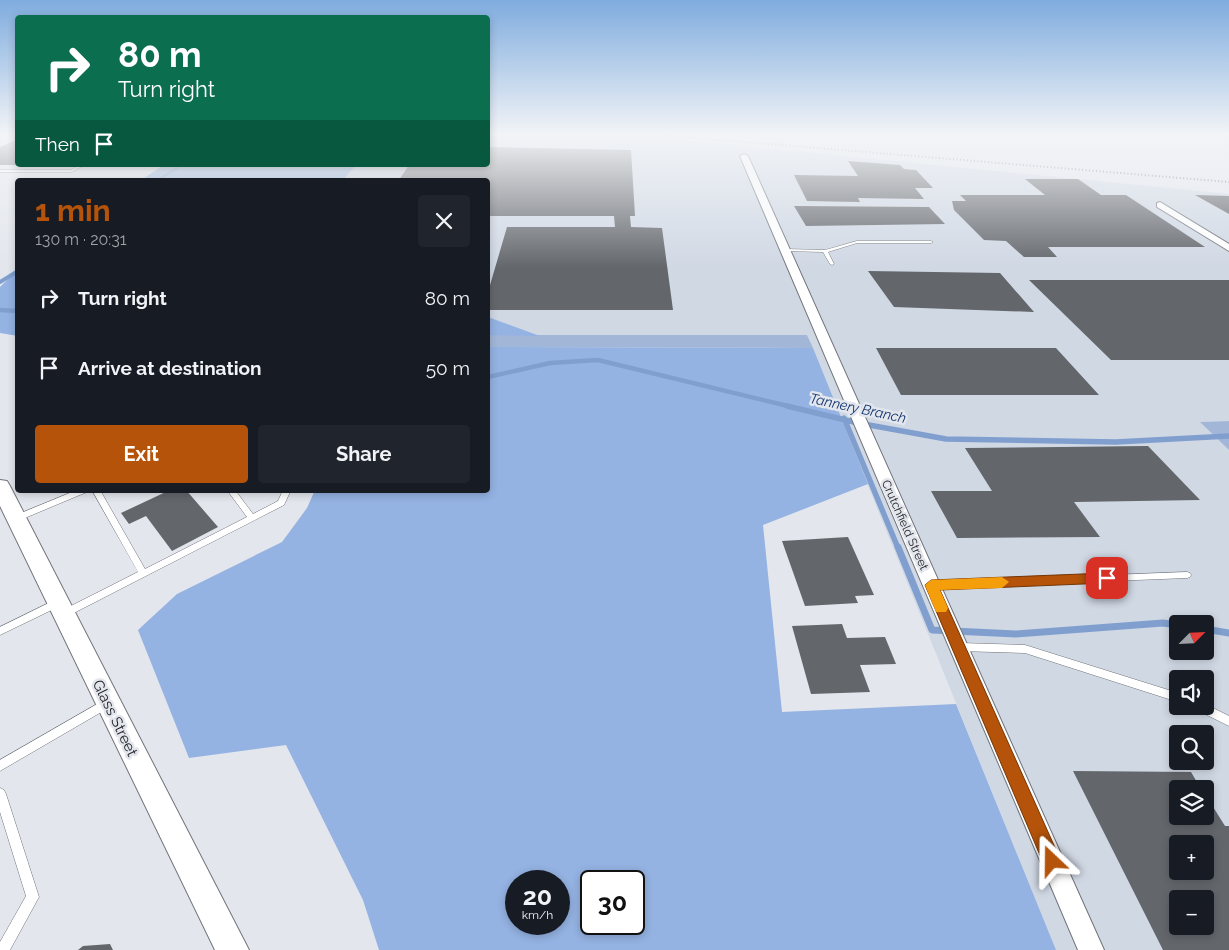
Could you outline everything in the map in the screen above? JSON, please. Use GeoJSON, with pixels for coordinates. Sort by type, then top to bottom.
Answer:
{"type":"FeatureCollection","features":[{"type":"Feature","properties":{"kind":"street","name":"Crutchfield Street"},"geometry":{"type":"LineString","coordinates":[[754,179],[1091,950]]}},
{"type":"Feature","properties":{"kind":"street"},"geometry":{"type":"LineString","coordinates":[[1160,205],[1229,248]]}},
{"type":"Feature","properties":{"kind":"street","name":"Glass Street"},"geometry":{"type":"LineString","coordinates":[[7,505],[61,608],[107,704],[232,950]]}},
{"type":"Feature","properties":{"kind":"lane"},"geometry":{"type":"LineString","coordinates":[[785,250],[825,251],[857,242],[931,242]]}},
{"type":"Feature","properties":{"kind":"lane"},"geometry":{"type":"LineString","coordinates":[[825,251],[832,264]]}},
{"type":"Feature","properties":{"kind":"lane"},"geometry":{"type":"LineString","coordinates":[[7,505],[69,493]]}},
{"type":"Feature","properties":{"kind":"lane"},"geometry":{"type":"LineString","coordinates":[[98,493],[143,574]]}},
{"type":"Feature","properties":{"kind":"lane"},"geometry":{"type":"LineString","coordinates":[[233,493],[252,518]]}},
{"type":"Feature","properties":{"kind":"lane"},"geometry":{"type":"LineString","coordinates":[[0,631],[143,574],[281,502],[286,493]]}},
{"type":"Feature","properties":{"kind":"lane"},"geometry":{"type":"LineString","coordinates":[[931,585],[1187,575]]}},
{"type":"Feature","properties":{"kind":"lane"},"geometry":{"type":"LineString","coordinates":[[958,646],[1025,650],[1169,695]]}},
{"type":"Feature","properties":{"kind":"lane"},"geometry":{"type":"LineString","coordinates":[[0,766],[107,704]]}},
{"type":"Feature","properties":{"kind":"lane"},"geometry":{"type":"LineString","coordinates":[[1214,714],[1229,721]]}},
{"type":"Feature","properties":{"kind":"lane"},"geometry":{"type":"LineString","coordinates":[[0,794],[33,897],[3,950]]}},
{"type":"Feature","properties":{"kind":"shaded area"},"geometry":{"type":"Polygon","coordinates":[[[490,179],[1081,179],[1229,194],[1229,421],[1201,422],[1229,450],[1229,950],[1056,950],[807,335],[540,336],[490,318],[490,179]]]}},
{"type":"Feature","properties":{"kind":"shaded area"},"geometry":{"type":"Polygon","coordinates":[[[15,272],[15,336],[0,333],[0,287],[15,272]]]}},
{"type":"Feature","properties":{"kind":"shaded area"},"geometry":{"type":"Polygon","coordinates":[[[490,318],[540,336],[490,335],[490,318]]]}},
{"type":"Feature","properties":{"kind":"shaded area"},"geometry":{"type":"Polygon","coordinates":[[[490,335],[807,335],[813,348],[490,347],[490,335]]]}},
{"type":"Feature","properties":{"kind":"shaded area"},"geometry":{"type":"Polygon","coordinates":[[[490,347],[813,348],[868,484],[763,525],[782,712],[956,704],[1056,950],[379,950],[363,900],[286,745],[189,758],[138,630],[177,594],[282,542],[307,508],[314,493],[490,493],[490,347]]]}},
{"type":"Feature","properties":{"kind":"shaded area"},"geometry":{"type":"Polygon","coordinates":[[[1229,421],[1229,450],[1200,422],[1229,421]]]}},
{"type":"Feature","properties":{"kind":"building"},"geometry":{"type":"Polygon","coordinates":[[[490,179],[633,179],[635,216],[630,216],[631,227],[662,228],[673,310],[490,310],[490,285],[507,227],[615,227],[614,216],[490,216],[490,179]]]}},
{"type":"Feature","properties":{"kind":"building"},"geometry":{"type":"Polygon","coordinates":[[[796,179],[925,179],[933,188],[915,188],[924,199],[858,198],[860,202],[807,201],[796,179]]]}},
{"type":"Feature","properties":{"kind":"building"},"geometry":{"type":"Polygon","coordinates":[[[1025,179],[1078,179],[1101,195],[1126,195],[1205,247],[1048,247],[1057,257],[1024,257],[1006,241],[984,240],[954,210],[952,201],[966,201],[960,195],[1045,195],[1025,179]]]}},
{"type":"Feature","properties":{"kind":"building"},"geometry":{"type":"Polygon","coordinates":[[[1195,195],[1229,196],[1229,214],[1195,195]]]}},
{"type":"Feature","properties":{"kind":"building"},"geometry":{"type":"Polygon","coordinates":[[[794,206],[929,207],[945,224],[806,226],[794,206]]]}},
{"type":"Feature","properties":{"kind":"building"},"geometry":{"type":"Polygon","coordinates":[[[868,271],[1000,273],[1034,312],[894,307],[868,271]]]}},
{"type":"Feature","properties":{"kind":"building"},"geometry":{"type":"Polygon","coordinates":[[[1029,280],[1229,280],[1229,360],[1111,360],[1029,280]]]}},
{"type":"Feature","properties":{"kind":"building"},"geometry":{"type":"Polygon","coordinates":[[[876,348],[1056,348],[1099,395],[901,395],[876,348]]]}},
{"type":"Feature","properties":{"kind":"building"},"geometry":{"type":"Polygon","coordinates":[[[1148,446],[1200,500],[1074,502],[1100,537],[957,538],[931,491],[992,491],[965,448],[1148,446]]]}},
{"type":"Feature","properties":{"kind":"building"},"geometry":{"type":"Polygon","coordinates":[[[164,493],[189,493],[218,527],[172,551],[146,516],[129,524],[121,513],[164,493]]]}},
{"type":"Feature","properties":{"kind":"building"},"geometry":{"type":"Polygon","coordinates":[[[848,537],[874,595],[855,596],[858,603],[805,606],[782,541],[848,537]]]}},
{"type":"Feature","properties":{"kind":"building"},"geometry":{"type":"Polygon","coordinates":[[[842,624],[847,638],[885,637],[896,664],[860,665],[870,692],[811,694],[792,626],[842,624]]]}},
{"type":"Feature","properties":{"kind":"building"},"geometry":{"type":"Polygon","coordinates":[[[1073,771],[1191,772],[1196,780],[1169,780],[1169,825],[1214,825],[1214,808],[1225,826],[1229,826],[1229,950],[1163,950],[1073,771]]]}},
{"type":"Feature","properties":{"kind":"building"},"geometry":{"type":"Polygon","coordinates":[[[110,944],[113,950],[78,950],[83,946],[110,944]]]}},
{"type":"Feature","properties":{"kind":"waterway","name":"Tannery Branch"},"geometry":{"type":"LineString","coordinates":[[0,282],[15,273]]}},
{"type":"Feature","properties":{"kind":"waterway","name":"Tannery Branch"},"geometry":{"type":"LineString","coordinates":[[0,310],[15,311]]}},
{"type":"Feature","properties":{"kind":"waterway","name":"Tannery Branch"},"geometry":{"type":"LineString","coordinates":[[490,377],[550,363],[598,360],[792,407]]}},
{"type":"Feature","properties":{"kind":"waterway","name":"Tannery Branch"},"geometry":{"type":"LineString","coordinates":[[787,406],[845,420]]}},
{"type":"Feature","properties":{"kind":"waterway","name":"Tannery Branch"},"geometry":{"type":"LineString","coordinates":[[845,420],[946,439],[1116,442],[1229,436]]}},
{"type":"Feature","properties":{"kind":"waterway"},"geometry":{"type":"LineString","coordinates":[[845,420],[898,548]]}},
{"type":"Feature","properties":{"kind":"waterway"},"geometry":{"type":"LineString","coordinates":[[898,547],[932,630],[1016,634],[1169,624]]}},
{"type":"Feature","properties":{"kind":"waterway"},"geometry":{"type":"LineString","coordinates":[[1214,630],[1229,633]]}},
{"type":"Feature","properties":{"kind":"railway"},"geometry":{"type":"LineString","coordinates":[[1197,179],[1229,182]]}},
{"type":"Feature","properties":{"kind":"slow traffic"},"geometry":{"type":"LineString","coordinates":[[941,608],[931,585],[1002,582]]}},
{"type":"Feature","properties":{"kind":"route"},"geometry":{"type":"LineString","coordinates":[[1052,861],[931,585],[1107,578]]}}]}
